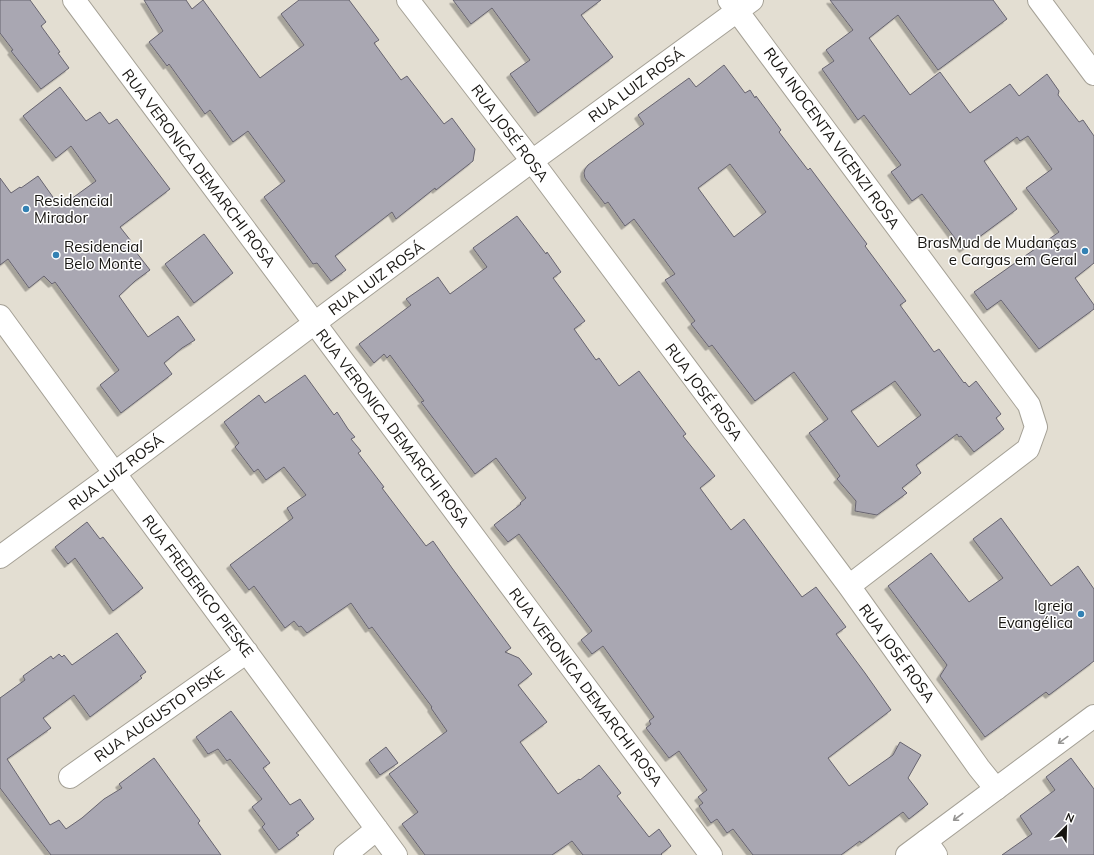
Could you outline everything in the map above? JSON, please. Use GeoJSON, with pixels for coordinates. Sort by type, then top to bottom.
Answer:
{"type":"FeatureCollection","features":[{"type":"Feature","properties":{"kind":"street","name":"RUA VERONICA DEMARCHI ROSA"},"geometry":{"type":"LineString","coordinates":[[74,0],[711,855]]}},
{"type":"Feature","properties":{"kind":"street","name":"RUA JOSÉ ROSA"},"geometry":{"type":"LineString","coordinates":[[408,0],[532,161],[848,586],[979,768],[996,788]]}},
{"type":"Feature","properties":{"kind":"street"},"geometry":{"type":"LineString","coordinates":[[1039,0],[1094,74]]}},
{"type":"Feature","properties":{"kind":"street","name":"RUA LUIZ ROSÁ"},"geometry":{"type":"LineString","coordinates":[[0,557],[115,474],[740,4]]}},
{"type":"Feature","properties":{"kind":"street","name":"RUA INOCENTA VICENZI ROSA"},"geometry":{"type":"LineString","coordinates":[[740,4],[1029,404],[1036,427],[1028,449],[848,586]]}},
{"type":"Feature","properties":{"kind":"street","name":"RUA FREDERICO PIESKE"},"geometry":{"type":"LineString","coordinates":[[0,316],[396,855]]}},
{"type":"Feature","properties":{"kind":"street","name":"RUA AUGUSTO PISKE"},"geometry":{"type":"LineString","coordinates":[[70,777],[247,652]]}},
{"type":"Feature","properties":{"kind":"street"},"geometry":{"type":"LineString","coordinates":[[907,855],[931,848],[996,788],[1094,716]]}},
{"type":"Feature","properties":{"kind":"street"},"geometry":{"type":"LineString","coordinates":[[345,855],[377,829]]}},
{"type":"Feature","properties":{"kind":"building"},"geometry":{"type":"Polygon","coordinates":[[[0,0],[30,0],[46,22],[41,26],[60,52],[58,53],[69,68],[41,89],[11,51],[13,50],[0,33],[0,0]]]}},
{"type":"Feature","properties":{"kind":"building"},"geometry":{"type":"Polygon","coordinates":[[[144,0],[186,0],[192,9],[203,0],[260,78],[304,45],[281,14],[299,0],[349,0],[379,40],[374,43],[401,80],[407,76],[444,124],[452,118],[475,149],[473,161],[436,190],[435,188],[396,219],[392,212],[335,256],[346,270],[331,281],[317,263],[313,264],[264,197],[285,181],[248,131],[233,142],[210,110],[205,114],[169,64],[167,66],[149,42],[163,31],[144,0]]]}},
{"type":"Feature","properties":{"kind":"building"},"geometry":{"type":"Polygon","coordinates":[[[453,0],[601,0],[581,15],[613,57],[538,113],[510,74],[530,60],[492,8],[471,24],[453,0]]]}},
{"type":"Feature","properties":{"kind":"building"},"geometry":{"type":"Polygon","coordinates":[[[830,0],[993,0],[1007,19],[938,70],[898,15],[869,38],[910,95],[940,72],[970,113],[1010,84],[1019,96],[1047,74],[1059,91],[1058,95],[1079,122],[1083,120],[1094,136],[1094,263],[1075,278],[1094,305],[1094,309],[1039,349],[1001,300],[987,310],[974,292],[1059,232],[1026,188],[1052,169],[1028,136],[1020,141],[1017,137],[984,161],[1017,209],[963,249],[922,194],[912,201],[891,172],[901,165],[864,115],[858,120],[822,69],[834,61],[826,50],[853,30],[830,0]]]}},
{"type":"Feature","properties":{"kind":"building"},"geometry":{"type":"Polygon","coordinates":[[[724,65],[745,93],[750,90],[755,98],[756,96],[781,130],[779,132],[808,170],[810,168],[867,244],[865,246],[906,301],[900,305],[934,352],[939,349],[964,383],[965,382],[969,387],[976,381],[1001,414],[996,418],[1004,429],[974,452],[961,436],[959,437],[957,434],[916,465],[921,473],[902,488],[907,493],[877,515],[855,511],[856,501],[837,479],[840,476],[809,433],[828,419],[794,372],[755,401],[712,345],[709,347],[691,324],[695,321],[665,280],[675,274],[634,219],[625,226],[608,202],[605,204],[585,178],[584,173],[588,165],[644,124],[638,115],[689,78],[696,87],[724,65]],[[730,164],[698,188],[734,237],[766,212],[730,164]],[[895,381],[851,411],[878,447],[921,415],[895,381]]]}},
{"type":"Feature","properties":{"kind":"building"},"geometry":{"type":"Polygon","coordinates":[[[60,87],[86,121],[100,112],[109,124],[117,119],[170,189],[120,227],[131,241],[129,243],[150,270],[135,281],[119,296],[148,337],[178,316],[195,340],[182,348],[164,363],[172,374],[121,413],[100,385],[119,370],[55,282],[52,284],[44,276],[29,288],[8,259],[0,265],[0,178],[11,193],[38,176],[60,207],[96,181],[71,146],[56,158],[23,116],[60,87]]]}},
{"type":"Feature","properties":{"kind":"building"},"geometry":{"type":"Polygon","coordinates":[[[517,216],[546,254],[547,252],[561,272],[553,278],[585,321],[574,329],[596,360],[599,358],[619,386],[639,371],[686,434],[683,436],[715,476],[700,488],[731,530],[744,519],[802,597],[816,587],[846,627],[836,634],[891,710],[828,758],[849,786],[893,755],[900,742],[921,755],[908,778],[928,804],[909,819],[903,812],[861,843],[860,841],[841,855],[753,855],[733,829],[727,833],[717,819],[711,823],[699,806],[703,803],[698,797],[707,790],[679,751],[669,758],[646,728],[651,724],[649,721],[654,717],[603,646],[592,654],[581,640],[592,631],[519,534],[508,542],[494,525],[521,504],[520,503],[526,498],[496,458],[475,474],[421,402],[424,401],[390,355],[387,358],[384,354],[374,363],[359,344],[411,305],[406,299],[438,277],[450,294],[487,267],[473,248],[517,216]]]}},
{"type":"Feature","properties":{"kind":"building"},"geometry":{"type":"Polygon","coordinates":[[[204,234],[233,273],[194,303],[165,264],[204,234]]]}},
{"type":"Feature","properties":{"kind":"building"},"geometry":{"type":"Polygon","coordinates":[[[305,375],[334,415],[337,412],[355,437],[351,439],[361,451],[358,453],[384,487],[382,488],[426,546],[433,541],[511,648],[505,652],[519,658],[532,674],[518,685],[547,722],[520,742],[558,794],[579,779],[580,780],[599,765],[621,793],[617,796],[649,837],[659,829],[671,846],[661,854],[662,855],[583,855],[572,841],[552,855],[425,855],[402,824],[418,812],[389,774],[447,731],[431,708],[432,707],[372,627],[369,629],[351,603],[307,633],[294,621],[285,628],[254,586],[249,590],[230,565],[293,518],[287,508],[306,495],[284,467],[266,480],[258,469],[254,472],[235,447],[239,443],[224,422],[259,395],[265,403],[305,375]]]}},
{"type":"Feature","properties":{"kind":"building"},"geometry":{"type":"Polygon","coordinates":[[[1001,518],[1051,586],[1078,566],[1094,589],[1094,661],[1049,695],[1046,692],[985,737],[940,676],[947,665],[888,586],[931,553],[969,602],[1003,578],[973,539],[1001,518]]]}},
{"type":"Feature","properties":{"kind":"building"},"geometry":{"type":"Polygon","coordinates":[[[87,522],[100,539],[103,537],[143,588],[113,611],[75,558],[68,564],[55,547],[87,522]]]}},
{"type":"Feature","properties":{"kind":"building"},"geometry":{"type":"Polygon","coordinates":[[[117,633],[146,672],[140,676],[142,678],[90,717],[74,695],[43,718],[51,728],[7,759],[50,825],[59,820],[66,829],[82,818],[104,799],[122,788],[119,784],[154,758],[200,821],[198,823],[221,855],[51,855],[0,788],[0,698],[25,680],[23,676],[51,656],[53,659],[59,654],[62,657],[64,655],[72,665],[117,633]]]}},
{"type":"Feature","properties":{"kind":"building"},"geometry":{"type":"Polygon","coordinates":[[[231,711],[270,763],[263,768],[290,805],[300,799],[314,819],[296,833],[299,835],[279,850],[262,827],[265,824],[252,807],[262,799],[230,759],[227,761],[218,749],[208,754],[196,737],[231,711]]]}},
{"type":"Feature","properties":{"kind":"building"},"geometry":{"type":"Polygon","coordinates":[[[386,747],[398,763],[380,775],[369,760],[386,747]]]}},
{"type":"Feature","properties":{"kind":"building"},"geometry":{"type":"Polygon","coordinates":[[[1071,758],[1094,789],[1094,855],[1002,855],[1032,834],[1020,816],[1055,790],[1046,777],[1071,758]]]}},
{"type":"Feature","properties":{"kind":"place","name":"Residencial Mirador"},"geometry":{"type":"Point","coordinates":[26,209]}},
{"type":"Feature","properties":{"kind":"place","name":"BrasMud de Mudanças e Cargas em Geral"},"geometry":{"type":"Point","coordinates":[1085,251]}},
{"type":"Feature","properties":{"kind":"place","name":"Residencial Belo Monte"},"geometry":{"type":"Point","coordinates":[56,255]}},
{"type":"Feature","properties":{"kind":"place","name":"Igreja Evangélica"},"geometry":{"type":"Point","coordinates":[1081,614]}}]}
